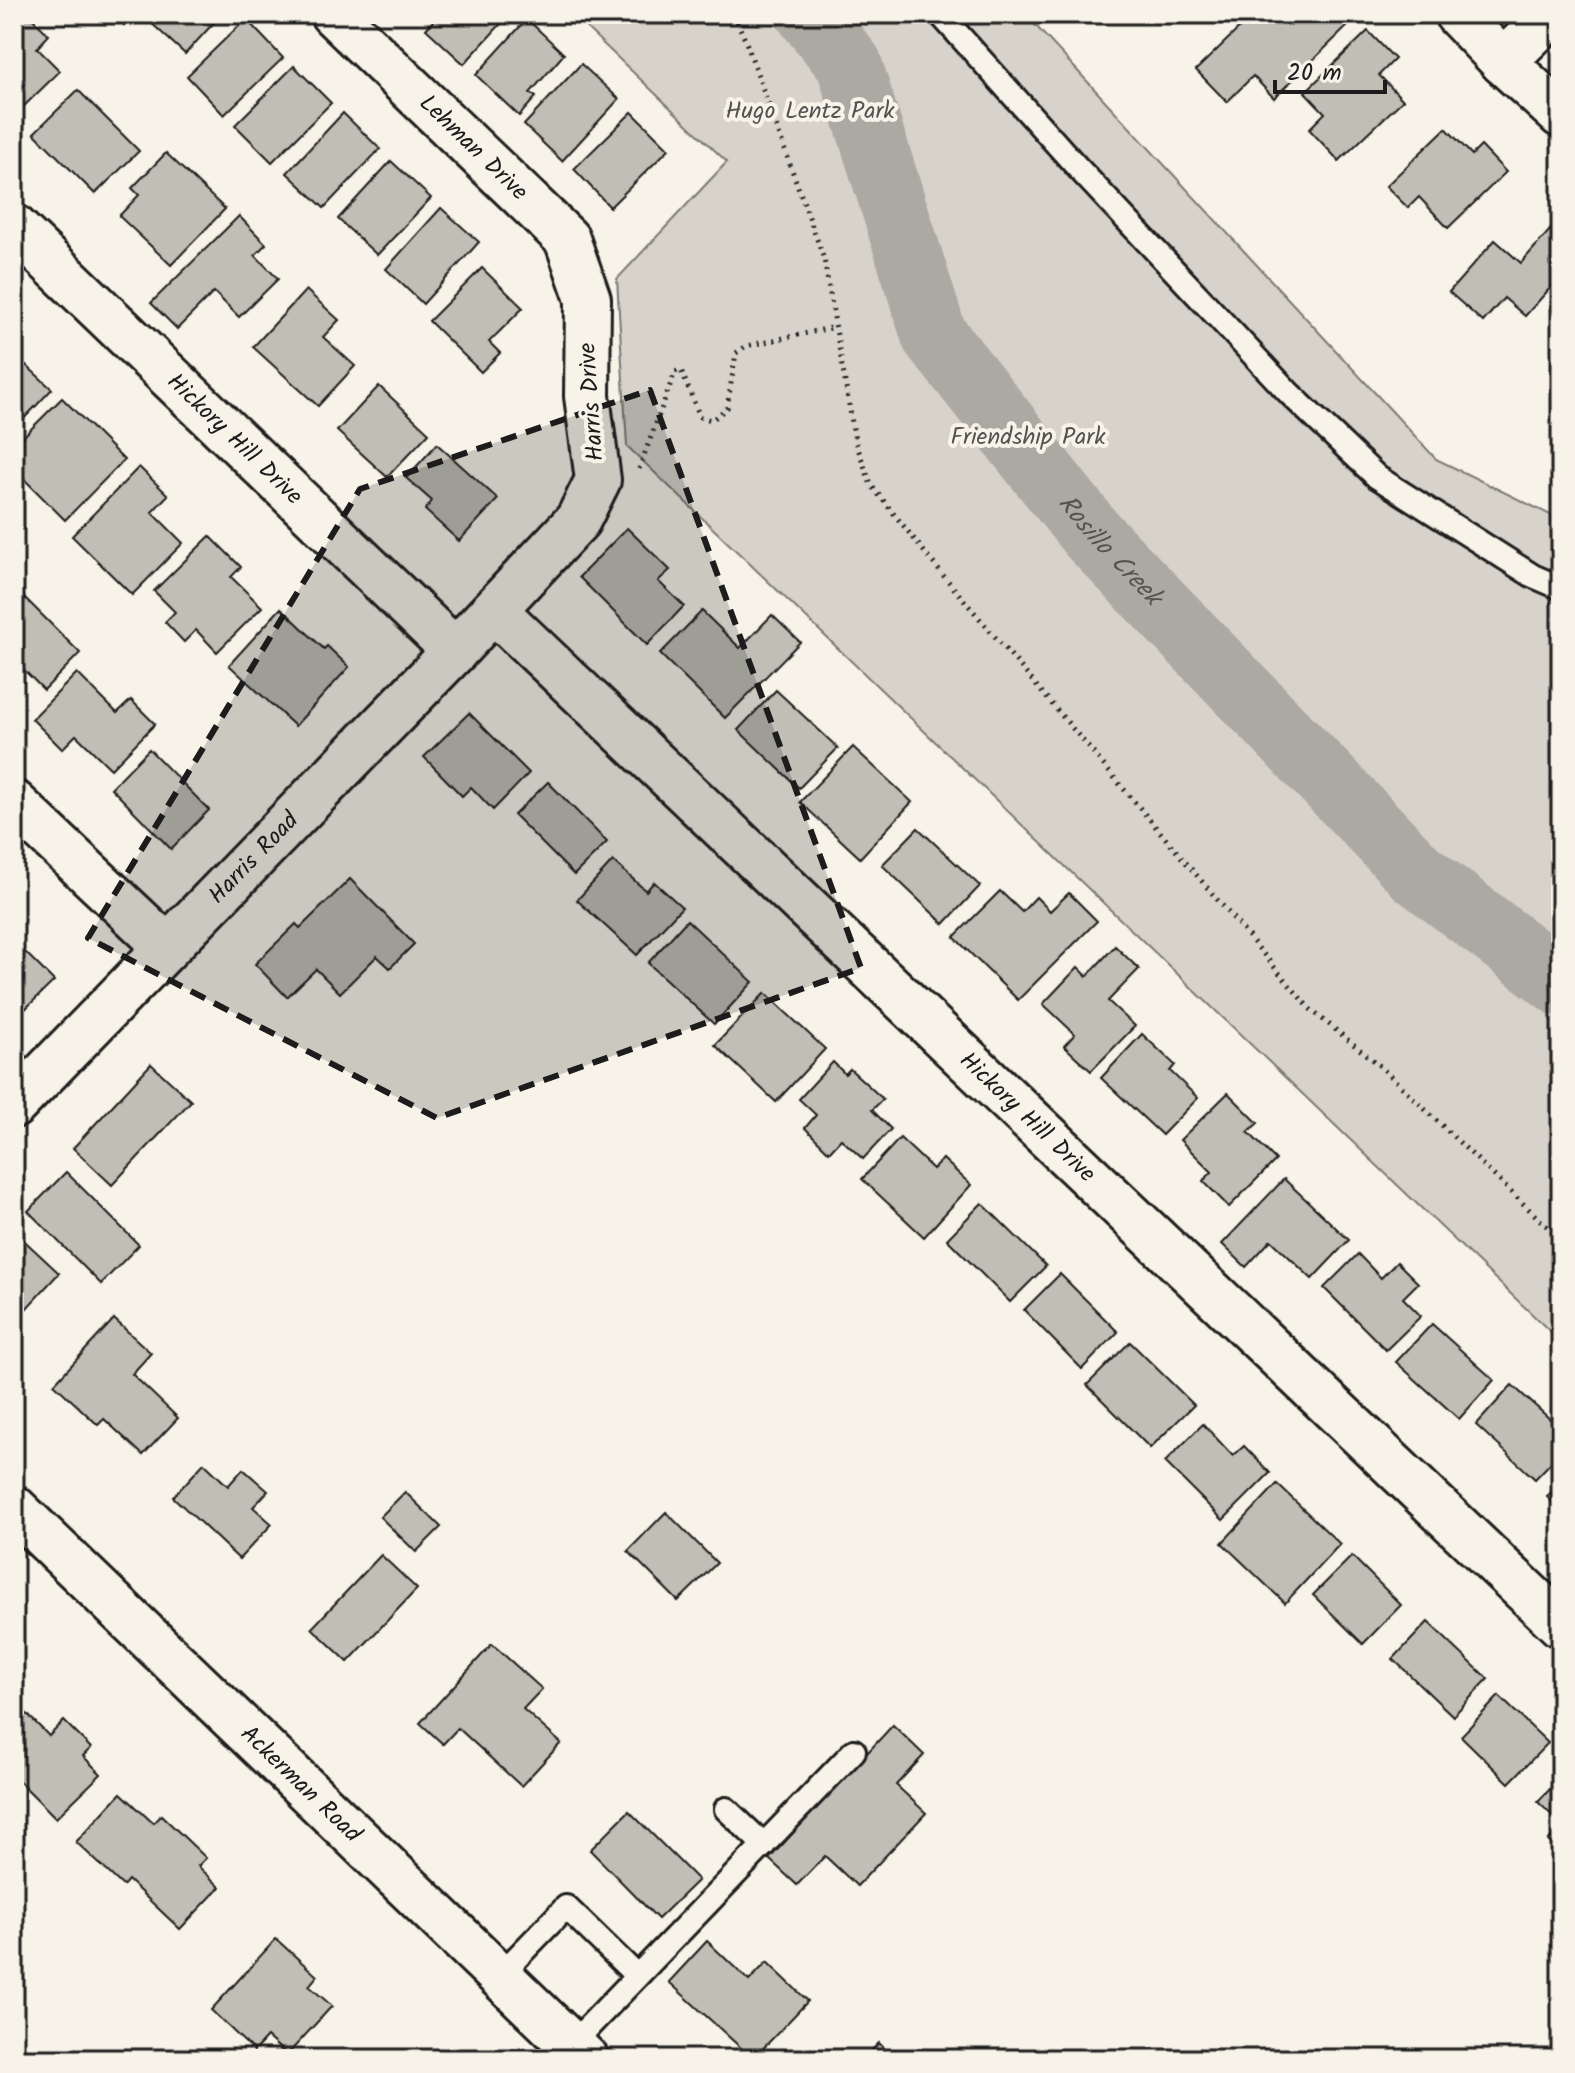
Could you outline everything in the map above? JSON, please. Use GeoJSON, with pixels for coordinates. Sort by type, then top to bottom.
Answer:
{"type":"FeatureCollection","features":[{"type":"Feature","properties":{"kind":"street","name":"Lehman Drive"},"geometry":{"type":"LineString","coordinates":[[333,14],[567,239],[588,299]]}},
{"type":"Feature","properties":{"kind":"street"},"geometry":{"type":"LineString","coordinates":[[1457,14],[1561,115]]}},
{"type":"Feature","properties":{"kind":"street"},"geometry":{"type":"LineString","coordinates":[[1503,62],[1552,14]]}},
{"type":"Feature","properties":{"kind":"street","name":"Hickory Hill Drive"},"geometry":{"type":"LineString","coordinates":[[14,227],[455,651]]}},
{"type":"Feature","properties":{"kind":"street","name":"Harris Drive"},"geometry":{"type":"LineString","coordinates":[[494,610],[578,520],[598,480],[587,396],[588,299]]}},
{"type":"Feature","properties":{"kind":"street","name":"Hickory Hill Drive"},"geometry":{"type":"LineString","coordinates":[[494,610],[1561,1625]]}},
{"type":"Feature","properties":{"kind":"street","name":"Harris Road"},"geometry":{"type":"LineString","coordinates":[[14,1105],[494,610]]}},
{"type":"Feature","properties":{"kind":"street"},"geometry":{"type":"LineString","coordinates":[[14,803],[166,946]]}},
{"type":"Feature","properties":{"kind":"street","name":"Ackerman Road"},"geometry":{"type":"LineString","coordinates":[[14,1508],[579,2052]]}},
{"type":"Feature","properties":{"kind":"lane"},"geometry":{"type":"LineString","coordinates":[[940,14],[1078,168],[1290,394],[1377,477],[1533,576],[1561,588]]}},
{"type":"Feature","properties":{"kind":"lane"},"geometry":{"type":"LineString","coordinates":[[579,2052],[637,1976],[854,1751]]}},
{"type":"Feature","properties":{"kind":"lane"},"geometry":{"type":"LineString","coordinates":[[726,1809],[764,1845]]}},
{"type":"Feature","properties":{"kind":"lane"},"geometry":{"type":"LineString","coordinates":[[500,1975],[566,1907],[637,1976]]}},
{"type":"Feature","properties":{"kind":"path"},"geometry":{"type":"LineString","coordinates":[[734,14],[824,259],[855,440],[871,485],[942,574],[1309,1008],[1380,1066],[1561,1240]]}},
{"type":"Feature","properties":{"kind":"path"},"geometry":{"type":"LineString","coordinates":[[636,476],[675,372],[681,370],[700,417],[712,420],[727,408],[736,353],[746,346],[836,327]]}},
{"type":"Feature","properties":{"kind":"highlighted area"},"geometry":{"type":"Polygon","coordinates":[[[650,390],[861,968],[437,1118],[88,938],[360,489],[650,390]]]}},
{"type":"Feature","properties":{"kind":"green space","name":"Friendship Park"},"geometry":{"type":"Polygon","coordinates":[[[572,14],[1025,14],[1436,459],[1561,520],[1561,1342],[627,446],[617,279],[727,162],[572,14]]]}},
{"type":"Feature","properties":{"kind":"building"},"geometry":{"type":"Polygon","coordinates":[[[15,14],[28,14],[49,35],[37,48],[60,71],[22,108],[14,100],[15,14]]]}},
{"type":"Feature","properties":{"kind":"building"},"geometry":{"type":"Polygon","coordinates":[[[112,14],[134,14],[124,25],[112,14]]]}},
{"type":"Feature","properties":{"kind":"building"},"geometry":{"type":"Polygon","coordinates":[[[154,14],[222,14],[185,54],[148,20],[154,14]]]}},
{"type":"Feature","properties":{"kind":"building"},"geometry":{"type":"Polygon","coordinates":[[[439,14],[510,14],[464,64],[426,29],[439,14]]]}},
{"type":"Feature","properties":{"kind":"building"},"geometry":{"type":"Polygon","coordinates":[[[1254,14],[1292,14],[1300,22],[1309,14],[1348,14],[1354,20],[1274,98],[1253,76],[1227,102],[1196,70],[1254,14]]]}},
{"type":"Feature","properties":{"kind":"building"},"geometry":{"type":"Polygon","coordinates":[[[246,19],[283,58],[224,115],[187,76],[246,19]]]}},
{"type":"Feature","properties":{"kind":"building"},"geometry":{"type":"Polygon","coordinates":[[[527,19],[564,54],[530,93],[536,97],[519,116],[476,75],[527,19]]]}},
{"type":"Feature","properties":{"kind":"building"},"geometry":{"type":"Polygon","coordinates":[[[1368,31],[1395,59],[1379,75],[1403,100],[1339,161],[1309,129],[1325,113],[1305,92],[1368,31]]]}},
{"type":"Feature","properties":{"kind":"building"},"geometry":{"type":"Polygon","coordinates":[[[581,64],[619,99],[562,161],[524,125],[581,64]]]}},
{"type":"Feature","properties":{"kind":"building"},"geometry":{"type":"Polygon","coordinates":[[[294,66],[331,103],[272,162],[235,125],[294,66]]]}},
{"type":"Feature","properties":{"kind":"building"},"geometry":{"type":"Polygon","coordinates":[[[78,90],[139,151],[95,194],[34,133],[78,90]]]}},
{"type":"Feature","properties":{"kind":"building"},"geometry":{"type":"Polygon","coordinates":[[[632,112],[669,149],[610,207],[574,169],[632,112]]]}},
{"type":"Feature","properties":{"kind":"building"},"geometry":{"type":"Polygon","coordinates":[[[343,113],[380,149],[324,208],[287,173],[343,113]]]}},
{"type":"Feature","properties":{"kind":"building"},"geometry":{"type":"Polygon","coordinates":[[[1446,128],[1472,155],[1481,146],[1506,172],[1448,228],[1419,197],[1408,208],[1386,186],[1446,128]]]}},
{"type":"Feature","properties":{"kind":"building"},"geometry":{"type":"Polygon","coordinates":[[[166,153],[225,209],[171,265],[119,216],[139,195],[132,188],[166,153]]]}},
{"type":"Feature","properties":{"kind":"building"},"geometry":{"type":"Polygon","coordinates":[[[391,161],[431,198],[377,255],[338,219],[391,161]]]}},
{"type":"Feature","properties":{"kind":"building"},"geometry":{"type":"Polygon","coordinates":[[[441,208],[479,242],[423,304],[386,269],[441,208]]]}},
{"type":"Feature","properties":{"kind":"building"},"geometry":{"type":"Polygon","coordinates":[[[239,216],[266,244],[255,255],[278,279],[239,317],[214,292],[177,329],[151,303],[239,216]]]}},
{"type":"Feature","properties":{"kind":"building"},"geometry":{"type":"Polygon","coordinates":[[[1557,222],[1561,226],[1561,276],[1525,316],[1504,298],[1483,322],[1449,292],[1495,240],[1521,263],[1557,222]]]}},
{"type":"Feature","properties":{"kind":"building"},"geometry":{"type":"Polygon","coordinates":[[[482,268],[523,308],[489,342],[500,353],[481,372],[429,321],[482,268]]]}},
{"type":"Feature","properties":{"kind":"building"},"geometry":{"type":"Polygon","coordinates":[[[306,290],[339,320],[323,337],[355,366],[318,406],[253,347],[306,290]]]}},
{"type":"Feature","properties":{"kind":"building"},"geometry":{"type":"Polygon","coordinates":[[[14,354],[52,389],[16,427],[14,425],[14,354]]]}},
{"type":"Feature","properties":{"kind":"building"},"geometry":{"type":"Polygon","coordinates":[[[379,386],[429,433],[387,477],[337,431],[379,386]]]}},
{"type":"Feature","properties":{"kind":"building"},"geometry":{"type":"Polygon","coordinates":[[[62,398],[124,460],[65,520],[14,469],[14,446],[62,398]]]}},
{"type":"Feature","properties":{"kind":"building"},"geometry":{"type":"Polygon","coordinates":[[[437,444],[498,499],[459,541],[425,510],[432,501],[406,478],[437,444]]]}},
{"type":"Feature","properties":{"kind":"building"},"geometry":{"type":"Polygon","coordinates":[[[139,467],[168,495],[152,512],[183,543],[132,595],[72,536],[139,467]]]}},
{"type":"Feature","properties":{"kind":"building"},"geometry":{"type":"Polygon","coordinates":[[[627,528],[670,570],[658,581],[684,606],[647,645],[579,577],[627,528]]]}},
{"type":"Feature","properties":{"kind":"building"},"geometry":{"type":"Polygon","coordinates":[[[210,536],[241,567],[231,577],[262,607],[217,652],[196,630],[184,642],[165,622],[175,612],[154,591],[210,536]]]}},
{"type":"Feature","properties":{"kind":"building"},"geometry":{"type":"Polygon","coordinates":[[[21,594],[80,653],[44,690],[24,670],[14,680],[14,602],[21,594]]]}},
{"type":"Feature","properties":{"kind":"building"},"geometry":{"type":"Polygon","coordinates":[[[281,608],[324,649],[327,646],[349,667],[295,726],[229,665],[281,608]]]}},
{"type":"Feature","properties":{"kind":"building"},"geometry":{"type":"Polygon","coordinates":[[[702,611],[740,648],[772,615],[800,642],[725,718],[660,654],[702,611]]]}},
{"type":"Feature","properties":{"kind":"building"},"geometry":{"type":"Polygon","coordinates":[[[77,673],[117,713],[131,700],[155,724],[111,769],[76,735],[62,749],[32,719],[77,673]]]}},
{"type":"Feature","properties":{"kind":"building"},"geometry":{"type":"Polygon","coordinates":[[[776,690],[838,748],[799,788],[738,730],[776,690]]]}},
{"type":"Feature","properties":{"kind":"building"},"geometry":{"type":"Polygon","coordinates":[[[469,713],[529,773],[493,810],[471,787],[462,796],[424,757],[469,713]]]}},
{"type":"Feature","properties":{"kind":"building"},"geometry":{"type":"Polygon","coordinates":[[[853,747],[912,802],[860,858],[800,802],[853,747]]]}},
{"type":"Feature","properties":{"kind":"building"},"geometry":{"type":"Polygon","coordinates":[[[149,749],[209,810],[171,849],[111,788],[149,749]]]}},
{"type":"Feature","properties":{"kind":"building"},"geometry":{"type":"Polygon","coordinates":[[[548,782],[607,842],[574,875],[514,815],[548,782]]]}},
{"type":"Feature","properties":{"kind":"building"},"geometry":{"type":"Polygon","coordinates":[[[918,828],[980,886],[944,924],[882,865],[918,828]]]}},
{"type":"Feature","properties":{"kind":"building"},"geometry":{"type":"Polygon","coordinates":[[[613,861],[646,891],[654,882],[682,907],[637,955],[577,900],[613,861]]]}},
{"type":"Feature","properties":{"kind":"building"},"geometry":{"type":"Polygon","coordinates":[[[350,879],[414,944],[390,968],[377,956],[340,993],[316,969],[287,997],[255,964],[296,924],[300,928],[350,879]]]}},
{"type":"Feature","properties":{"kind":"building"},"geometry":{"type":"Polygon","coordinates":[[[1000,891],[1022,912],[1036,897],[1050,911],[1069,893],[1097,921],[1018,1000],[954,937],[1000,891]]]}},
{"type":"Feature","properties":{"kind":"building"},"geometry":{"type":"Polygon","coordinates":[[[687,920],[753,982],[714,1024],[648,963],[687,920]]]}},
{"type":"Feature","properties":{"kind":"building"},"geometry":{"type":"Polygon","coordinates":[[[14,941],[54,981],[17,1017],[14,1014],[14,941]]]}},
{"type":"Feature","properties":{"kind":"building"},"geometry":{"type":"Polygon","coordinates":[[[1115,946],[1139,969],[1108,1001],[1135,1026],[1091,1071],[1064,1046],[1075,1034],[1043,1004],[1078,967],[1087,976],[1115,946]]]}},
{"type":"Feature","properties":{"kind":"building"},"geometry":{"type":"Polygon","coordinates":[[[765,993],[825,1049],[776,1102],[715,1045],[765,993]]]}},
{"type":"Feature","properties":{"kind":"building"},"geometry":{"type":"Polygon","coordinates":[[[1142,1034],[1175,1065],[1170,1071],[1198,1098],[1162,1135],[1101,1078],[1142,1034]]]}},
{"type":"Feature","properties":{"kind":"building"},"geometry":{"type":"Polygon","coordinates":[[[833,1062],[845,1074],[850,1069],[883,1099],[872,1110],[891,1129],[863,1159],[841,1139],[829,1152],[805,1128],[816,1115],[799,1099],[833,1062]]]}},
{"type":"Feature","properties":{"kind":"building"},"geometry":{"type":"Polygon","coordinates":[[[151,1064],[191,1101],[112,1185],[73,1148],[151,1064]]]}},
{"type":"Feature","properties":{"kind":"building"},"geometry":{"type":"Polygon","coordinates":[[[1228,1093],[1258,1123],[1248,1132],[1276,1160],[1229,1207],[1203,1181],[1212,1172],[1180,1140],[1228,1093]]]}},
{"type":"Feature","properties":{"kind":"building"},"geometry":{"type":"Polygon","coordinates":[[[900,1138],[933,1169],[943,1159],[971,1185],[924,1237],[862,1179],[900,1138]]]}},
{"type":"Feature","properties":{"kind":"building"},"geometry":{"type":"Polygon","coordinates":[[[66,1172],[139,1245],[101,1284],[28,1211],[66,1172]]]}},
{"type":"Feature","properties":{"kind":"building"},"geometry":{"type":"Polygon","coordinates":[[[1284,1179],[1349,1240],[1312,1279],[1271,1240],[1246,1267],[1222,1244],[1284,1179]]]}},
{"type":"Feature","properties":{"kind":"building"},"geometry":{"type":"Polygon","coordinates":[[[982,1203],[1046,1266],[1010,1302],[947,1239],[982,1203]]]}},
{"type":"Feature","properties":{"kind":"building"},"geometry":{"type":"Polygon","coordinates":[[[14,1231],[59,1273],[14,1322],[14,1231]]]}},
{"type":"Feature","properties":{"kind":"building"},"geometry":{"type":"Polygon","coordinates":[[[1358,1254],[1381,1278],[1397,1262],[1418,1283],[1403,1298],[1421,1316],[1386,1350],[1324,1288],[1358,1254]]]}},
{"type":"Feature","properties":{"kind":"building"},"geometry":{"type":"Polygon","coordinates":[[[1060,1274],[1118,1332],[1082,1369],[1024,1310],[1060,1274]]]}},
{"type":"Feature","properties":{"kind":"building"},"geometry":{"type":"Polygon","coordinates":[[[114,1319],[151,1353],[132,1374],[178,1418],[143,1455],[104,1419],[98,1425],[54,1384],[114,1319]]]}},
{"type":"Feature","properties":{"kind":"building"},"geometry":{"type":"Polygon","coordinates":[[[1432,1324],[1494,1380],[1459,1419],[1396,1362],[1432,1324]]]}},
{"type":"Feature","properties":{"kind":"building"},"geometry":{"type":"Polygon","coordinates":[[[1130,1342],[1194,1405],[1150,1448],[1087,1385],[1130,1342]]]}},
{"type":"Feature","properties":{"kind":"building"},"geometry":{"type":"Polygon","coordinates":[[[1512,1385],[1561,1429],[1561,1452],[1535,1479],[1476,1425],[1512,1385]]]}},
{"type":"Feature","properties":{"kind":"building"},"geometry":{"type":"Polygon","coordinates":[[[1203,1424],[1233,1456],[1244,1446],[1270,1473],[1223,1520],[1165,1462],[1203,1424]]]}},
{"type":"Feature","properties":{"kind":"building"},"geometry":{"type":"Polygon","coordinates":[[[204,1463],[228,1486],[243,1469],[268,1491],[253,1507],[272,1524],[239,1559],[173,1497],[204,1463]]]}},
{"type":"Feature","properties":{"kind":"building"},"geometry":{"type":"Polygon","coordinates":[[[1561,1481],[1561,1510],[1547,1497],[1561,1481]]]}},
{"type":"Feature","properties":{"kind":"building"},"geometry":{"type":"Polygon","coordinates":[[[1277,1484],[1340,1544],[1285,1603],[1222,1543],[1277,1484]]]}},
{"type":"Feature","properties":{"kind":"building"},"geometry":{"type":"Polygon","coordinates":[[[405,1492],[441,1527],[416,1552],[380,1517],[405,1492]]]}},
{"type":"Feature","properties":{"kind":"building"},"geometry":{"type":"Polygon","coordinates":[[[666,1512],[717,1563],[678,1601],[628,1551],[666,1512]]]}},
{"type":"Feature","properties":{"kind":"building"},"geometry":{"type":"Polygon","coordinates":[[[381,1555],[417,1589],[348,1662],[312,1628],[381,1555]]]}},
{"type":"Feature","properties":{"kind":"building"},"geometry":{"type":"Polygon","coordinates":[[[1352,1556],[1401,1605],[1363,1644],[1313,1595],[1352,1556]]]}},
{"type":"Feature","properties":{"kind":"building"},"geometry":{"type":"Polygon","coordinates":[[[1428,1622],[1488,1679],[1453,1716],[1393,1659],[1428,1622]]]}},
{"type":"Feature","properties":{"kind":"building"},"geometry":{"type":"Polygon","coordinates":[[[492,1644],[542,1689],[523,1709],[561,1743],[521,1786],[458,1728],[443,1744],[420,1723],[492,1644]]]}},
{"type":"Feature","properties":{"kind":"building"},"geometry":{"type":"Polygon","coordinates":[[[1499,1696],[1548,1743],[1509,1783],[1461,1736],[1499,1696]]]}},
{"type":"Feature","properties":{"kind":"building"},"geometry":{"type":"Polygon","coordinates":[[[14,1701],[49,1736],[64,1721],[91,1748],[83,1756],[101,1774],[56,1818],[14,1776],[14,1701]]]}},
{"type":"Feature","properties":{"kind":"building"},"geometry":{"type":"Polygon","coordinates":[[[893,1725],[924,1755],[896,1785],[926,1813],[857,1886],[825,1856],[797,1885],[769,1859],[893,1725]]]}},
{"type":"Feature","properties":{"kind":"building"},"geometry":{"type":"Polygon","coordinates":[[[1561,1777],[1561,1824],[1538,1802],[1561,1777]]]}},
{"type":"Feature","properties":{"kind":"building"},"geometry":{"type":"Polygon","coordinates":[[[121,1793],[153,1823],[161,1815],[206,1858],[198,1866],[220,1887],[180,1929],[128,1880],[123,1886],[76,1842],[121,1793]]]}},
{"type":"Feature","properties":{"kind":"building"},"geometry":{"type":"Polygon","coordinates":[[[629,1811],[698,1880],[658,1919],[590,1850],[629,1811]]]}},
{"type":"Feature","properties":{"kind":"building"},"geometry":{"type":"Polygon","coordinates":[[[1561,1826],[1561,1853],[1548,1841],[1561,1826]]]}},
{"type":"Feature","properties":{"kind":"building"},"geometry":{"type":"Polygon","coordinates":[[[276,1939],[317,1976],[309,1986],[332,2006],[287,2055],[267,2037],[254,2051],[211,2010],[276,1939]]]}},
{"type":"Feature","properties":{"kind":"building"},"geometry":{"type":"Polygon","coordinates":[[[707,1941],[749,1981],[767,1962],[808,2001],[753,2059],[669,1982],[707,1941]]]}},
{"type":"Feature","properties":{"kind":"building"},"geometry":{"type":"Polygon","coordinates":[[[879,2043],[895,2059],[863,2059],[879,2043]]]}},
{"type":"Feature","properties":{"kind":"waterway","name":"Rosillo Creek"},"geometry":{"type":"LineString","coordinates":[[809,14],[849,64],[934,335],[1091,534],[1417,873],[1561,983]]}},
{"type":"Feature","properties":{"kind":"park label","name":"Hugo Lentz Park"},"geometry":{"type":"Point","coordinates":[810,111]}}]}
